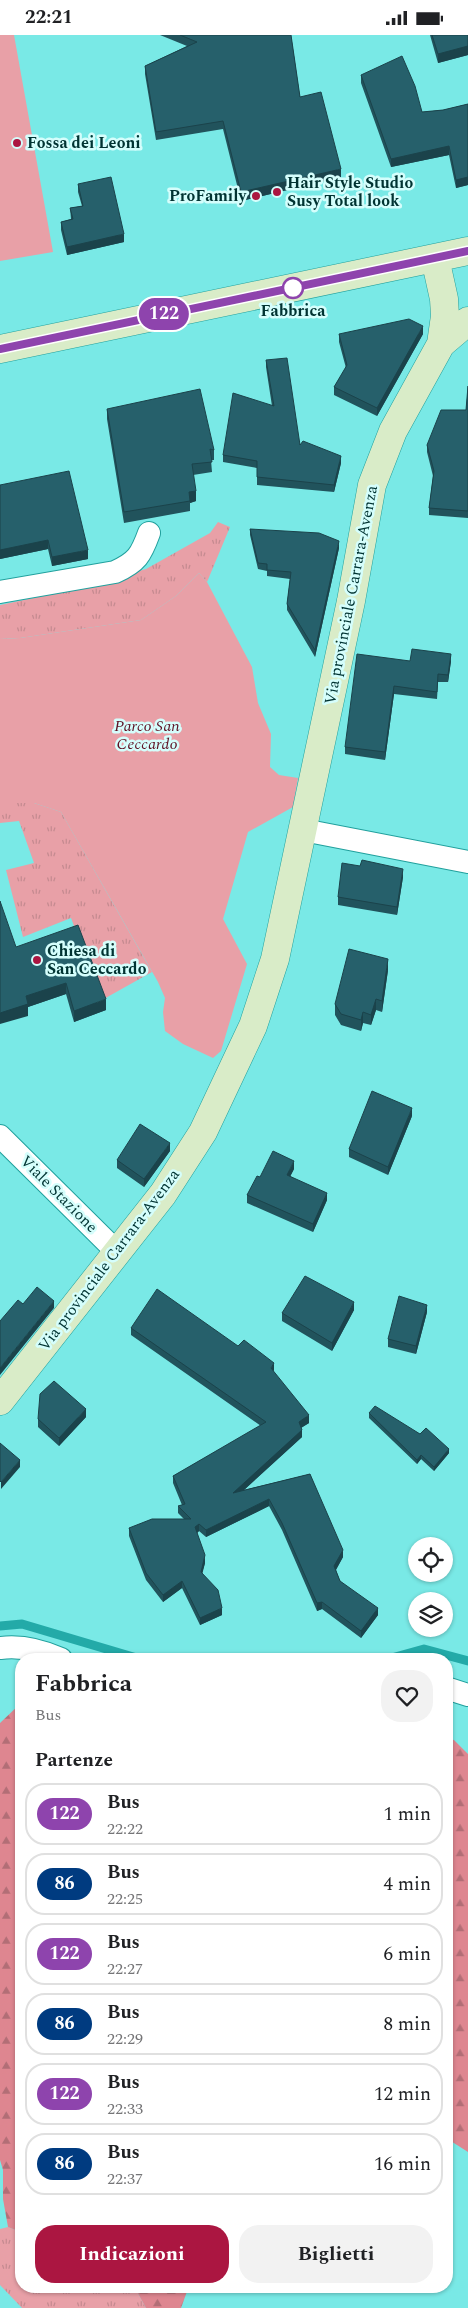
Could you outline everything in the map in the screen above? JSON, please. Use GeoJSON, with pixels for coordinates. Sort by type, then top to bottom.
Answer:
{"type":"FeatureCollection","features":[{"type":"Feature","properties":{"kind":"main road"},"geometry":{"type":"LineString","coordinates":[[0,349],[468,251]]}},
{"type":"Feature","properties":{"kind":"main road","name":"Via provinciale Carrara-Avenza"},"geometry":{"type":"LineString","coordinates":[[0,1401],[163,1194],[203,1132],[253,1026],[275,959],[351,601],[372,485],[393,431],[440,344],[445,316],[444,299],[435,258]]}},
{"type":"Feature","properties":{"kind":"main road","name":"Via provinciale Carrara-Avenza"},"geometry":{"type":"LineString","coordinates":[[440,344],[468,321]]}},
{"type":"Feature","properties":{"kind":"main road"},"geometry":{"type":"LineString","coordinates":[[440,344],[468,329]]}},
{"type":"Feature","properties":{"kind":"street"},"geometry":{"type":"LineString","coordinates":[[0,592],[115,572],[131,565],[142,551],[149,533]]}},
{"type":"Feature","properties":{"kind":"street"},"geometry":{"type":"LineString","coordinates":[[303,830],[468,862]]}},
{"type":"Feature","properties":{"kind":"street","name":"Viale Stazione"},"geometry":{"type":"LineString","coordinates":[[0,1137],[47,1180],[117,1252]]}},
{"type":"Feature","properties":{"kind":"street"},"geometry":{"type":"LineString","coordinates":[[0,1648],[15,1646],[42,1653]]}},
{"type":"Feature","properties":{"kind":"street"},"geometry":{"type":"LineString","coordinates":[[453,1690],[468,1695]]}},
{"type":"Feature","properties":{"kind":"green space","name":"Fossa dei Leoni"},"geometry":{"type":"Polygon","coordinates":[[[0,35],[14,35],[53,252],[0,261],[0,35]]]}},
{"type":"Feature","properties":{"kind":"green space"},"geometry":{"type":"Polygon","coordinates":[[[218,522],[230,527],[207,582],[199,573],[176,596],[141,620],[20,638],[0,639],[0,605],[81,588],[146,569],[210,533],[218,522]]]}},
{"type":"Feature","properties":{"kind":"green space","name":"Parco San Ceccardo"},"geometry":{"type":"Polygon","coordinates":[[[199,573],[207,582],[252,667],[258,703],[271,734],[270,767],[279,775],[298,778],[293,807],[248,832],[223,919],[247,964],[221,1051],[213,1058],[183,1044],[165,1031],[163,1012],[165,998],[158,982],[61,812],[34,803],[0,803],[0,639],[20,638],[141,620],[176,596],[199,573]]]}},
{"type":"Feature","properties":{"kind":"green space"},"geometry":{"type":"Polygon","coordinates":[[[0,803],[34,803],[61,812],[152,972],[102,1000],[71,918],[23,937],[6,870],[34,863],[19,821],[0,823],[0,803]]]}},
{"type":"Feature","properties":{"kind":"green space"},"geometry":{"type":"Polygon","coordinates":[[[15,1709],[15,2230],[8,2227],[3,2199],[3,2170],[0,2160],[0,1723],[15,1709]]]}},
{"type":"Feature","properties":{"kind":"green space"},"geometry":{"type":"Polygon","coordinates":[[[453,1740],[468,1754],[468,2152],[453,2142],[453,1740]]]}},
{"type":"Feature","properties":{"kind":"green space"},"geometry":{"type":"Polygon","coordinates":[[[8,2227],[15,2230],[15,2293],[138,2293],[146,2308],[22,2308],[0,2285],[0,2229],[8,2227]]]}},
{"type":"Feature","properties":{"kind":"green space"},"geometry":{"type":"Polygon","coordinates":[[[138,2293],[186,2293],[181,2308],[146,2308],[138,2293]]]}},
{"type":"Feature","properties":{"kind":"building"},"geometry":{"type":"Polygon","coordinates":[[[180,35],[291,35],[300,97],[321,92],[341,169],[241,192],[223,121],[156,132],[145,66],[197,42],[180,35]]]}},
{"type":"Feature","properties":{"kind":"building"},"geometry":{"type":"Polygon","coordinates":[[[432,35],[468,35],[468,46],[438,54],[432,35]]]}},
{"type":"Feature","properties":{"kind":"building"},"geometry":{"type":"Polygon","coordinates":[[[402,56],[415,86],[422,112],[443,110],[468,104],[468,177],[456,180],[449,146],[391,159],[361,75],[402,56]]]}},
{"type":"Feature","properties":{"kind":"building"},"geometry":{"type":"Polygon","coordinates":[[[111,177],[124,234],[67,247],[61,222],[73,219],[70,208],[83,206],[78,184],[111,177]]]}},
{"type":"Feature","properties":{"kind":"building"},"geometry":{"type":"Polygon","coordinates":[[[409,319],[423,326],[377,408],[334,387],[347,365],[339,334],[409,319]]]}},
{"type":"Feature","properties":{"kind":"building"},"geometry":{"type":"Polygon","coordinates":[[[287,358],[300,445],[303,441],[341,456],[334,485],[257,477],[257,461],[223,455],[233,393],[274,406],[266,360],[287,358]]]}},
{"type":"Feature","properties":{"kind":"building"},"geometry":{"type":"Polygon","coordinates":[[[468,386],[468,511],[429,508],[434,471],[427,445],[441,410],[466,410],[468,386]]]}},
{"type":"Feature","properties":{"kind":"building"},"geometry":{"type":"Polygon","coordinates":[[[200,389],[214,450],[210,449],[212,462],[192,464],[196,491],[189,492],[190,501],[124,512],[107,409],[200,389]]]}},
{"type":"Feature","properties":{"kind":"building"},"geometry":{"type":"Polygon","coordinates":[[[69,471],[88,550],[52,557],[48,540],[0,550],[0,485],[69,471]]]}},
{"type":"Feature","properties":{"kind":"building"},"geometry":{"type":"Polygon","coordinates":[[[250,529],[319,533],[339,541],[315,650],[287,604],[291,572],[267,570],[267,564],[258,563],[250,529]]]}},
{"type":"Feature","properties":{"kind":"building"},"geometry":{"type":"Polygon","coordinates":[[[412,649],[451,654],[448,675],[438,674],[437,692],[394,686],[385,752],[345,747],[357,654],[410,661],[412,649]]]}},
{"type":"Feature","properties":{"kind":"building"},"geometry":{"type":"Polygon","coordinates":[[[362,860],[403,869],[397,907],[338,897],[342,863],[360,866],[362,860]]]}},
{"type":"Feature","properties":{"kind":"building"},"geometry":{"type":"Polygon","coordinates":[[[0,901],[16,947],[78,925],[106,999],[74,1011],[66,983],[26,996],[28,1004],[0,1013],[0,901]]]}},
{"type":"Feature","properties":{"kind":"building"},"geometry":{"type":"Polygon","coordinates":[[[349,949],[388,959],[382,1001],[376,999],[371,1015],[363,1012],[361,1020],[341,1014],[335,1004],[349,949]]]}},
{"type":"Feature","properties":{"kind":"building"},"geometry":{"type":"Polygon","coordinates":[[[372,1091],[412,1108],[388,1167],[349,1149],[372,1091]]]}},
{"type":"Feature","properties":{"kind":"building"},"geometry":{"type":"Polygon","coordinates":[[[140,1124],[170,1143],[144,1179],[117,1160],[140,1124]]]}},
{"type":"Feature","properties":{"kind":"building"},"geometry":{"type":"Polygon","coordinates":[[[273,1151],[294,1161],[287,1175],[327,1193],[313,1224],[247,1195],[257,1176],[260,1177],[273,1151]]]}},
{"type":"Feature","properties":{"kind":"building"},"geometry":{"type":"Polygon","coordinates":[[[305,1276],[354,1302],[332,1343],[282,1313],[305,1276]]]}},
{"type":"Feature","properties":{"kind":"building"},"geometry":{"type":"Polygon","coordinates":[[[37,1287],[54,1301],[0,1368],[0,1321],[18,1300],[23,1304],[37,1287]]]}},
{"type":"Feature","properties":{"kind":"building"},"geometry":{"type":"Polygon","coordinates":[[[157,1289],[238,1346],[244,1340],[274,1363],[271,1368],[309,1415],[299,1422],[302,1430],[233,1493],[310,1474],[343,1550],[334,1566],[340,1581],[378,1608],[361,1631],[322,1602],[317,1603],[282,1523],[269,1499],[206,1530],[199,1524],[195,1527],[205,1555],[201,1572],[218,1590],[222,1608],[200,1618],[182,1581],[163,1595],[146,1573],[129,1528],[152,1519],[191,1519],[178,1506],[185,1504],[173,1476],[266,1422],[131,1328],[157,1289]]]}},
{"type":"Feature","properties":{"kind":"building"},"geometry":{"type":"Polygon","coordinates":[[[399,1296],[427,1305],[416,1346],[388,1339],[399,1296]]]}},
{"type":"Feature","properties":{"kind":"building"},"geometry":{"type":"Polygon","coordinates":[[[54,1381],[86,1409],[59,1438],[38,1419],[40,1394],[54,1381]]]}},
{"type":"Feature","properties":{"kind":"building"},"geometry":{"type":"Polygon","coordinates":[[[375,1406],[420,1434],[426,1428],[449,1449],[434,1467],[421,1455],[417,1460],[369,1413],[375,1406]]]}},
{"type":"Feature","properties":{"kind":"building"},"geometry":{"type":"Polygon","coordinates":[[[0,1443],[20,1460],[1,1482],[0,1481],[0,1443]]]}},
{"type":"Feature","properties":{"kind":"waterway"},"geometry":{"type":"LineString","coordinates":[[0,1626],[22,1624],[120,1653]]}},
{"type":"Feature","properties":{"kind":"waterway"},"geometry":{"type":"LineString","coordinates":[[410,1653],[424,1649],[439,1653]]}},
{"type":"Feature","properties":{"kind":"waterway"},"geometry":{"type":"LineString","coordinates":[[453,1657],[468,1661]]}},
{"type":"Feature","properties":{"kind":"bus line","name":"122"},"geometry":{"type":"LineString","coordinates":[[0,349],[468,251]]}},
{"type":"Feature","properties":{"kind":"place","name":"Fossa dei Leoni"},"geometry":{"type":"Point","coordinates":[17,143]}},
{"type":"Feature","properties":{"kind":"place","name":"Hair Style Studio Susy Total look"},"geometry":{"type":"Point","coordinates":[277,192]}},
{"type":"Feature","properties":{"kind":"place","name":"ProFamily"},"geometry":{"type":"Point","coordinates":[256,196]}},
{"type":"Feature","properties":{"kind":"place","name":"Fabbrica"},"geometry":{"type":"Point","coordinates":[293,288]}},
{"type":"Feature","properties":{"kind":"place","name":"Chiesa di San Ceccardo"},"geometry":{"type":"Point","coordinates":[37,960]}}]}
